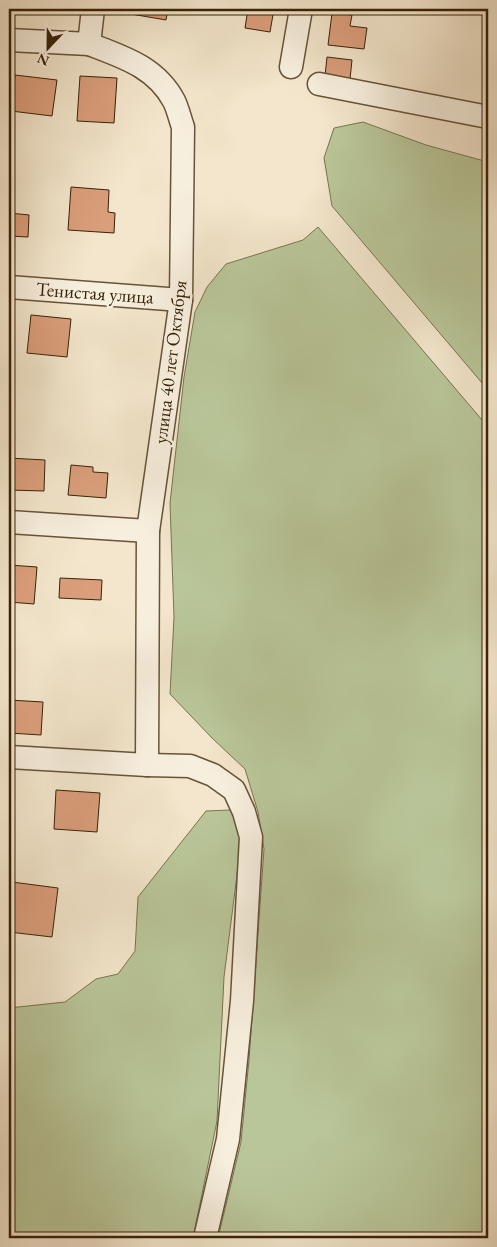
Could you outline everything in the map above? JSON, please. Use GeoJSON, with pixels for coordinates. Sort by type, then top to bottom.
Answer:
{"type":"FeatureCollection","features":[{"type":"Feature","properties":{"kind":"street"},"geometry":{"type":"LineString","coordinates":[[89,44],[93,9]]}},
{"type":"Feature","properties":{"kind":"street"},"geometry":{"type":"LineString","coordinates":[[291,67],[301,9]]}},
{"type":"Feature","properties":{"kind":"street","name":"улица 40 лет Октября"},"geometry":{"type":"LineString","coordinates":[[9,40],[89,44],[133,61],[154,76],[174,101],[183,127],[180,300],[148,531],[147,765]]}},
{"type":"Feature","properties":{"kind":"street"},"geometry":{"type":"LineString","coordinates":[[319,84],[488,117]]}},
{"type":"Feature","properties":{"kind":"street","name":"Тенистая улица"},"geometry":{"type":"LineString","coordinates":[[9,287],[180,300]]}},
{"type":"Feature","properties":{"kind":"street"},"geometry":{"type":"LineString","coordinates":[[9,522],[148,531]]}},
{"type":"Feature","properties":{"kind":"street"},"geometry":{"type":"LineString","coordinates":[[9,757],[190,766],[213,774],[234,790],[244,812],[251,837],[242,1001],[228,1139],[205,1238]]}},
{"type":"Feature","properties":{"kind":"green space"},"geometry":{"type":"Polygon","coordinates":[[[363,122],[426,145],[488,162],[488,390],[332,206],[324,158],[334,128],[363,122]]]}},
{"type":"Feature","properties":{"kind":"green space"},"geometry":{"type":"Polygon","coordinates":[[[318,227],[488,427],[488,1238],[218,1238],[241,1142],[249,1060],[264,849],[258,812],[245,769],[170,694],[174,617],[170,503],[184,377],[195,312],[207,287],[226,264],[303,240],[318,227]]]}},
{"type":"Feature","properties":{"kind":"green space"},"geometry":{"type":"Polygon","coordinates":[[[230,810],[243,828],[224,977],[217,1121],[193,1238],[9,1238],[9,1008],[65,1002],[96,979],[118,974],[135,951],[138,897],[206,811],[230,810]]]}},
{"type":"Feature","properties":{"kind":"building"},"geometry":{"type":"Polygon","coordinates":[[[132,9],[168,9],[166,20],[131,14],[132,9]]]}},
{"type":"Feature","properties":{"kind":"building"},"geometry":{"type":"Polygon","coordinates":[[[248,9],[274,9],[270,32],[245,28],[248,9]]]}},
{"type":"Feature","properties":{"kind":"building"},"geometry":{"type":"Polygon","coordinates":[[[332,13],[352,15],[350,26],[367,28],[364,49],[328,45],[332,13]]]}},
{"type":"Feature","properties":{"kind":"building"},"geometry":{"type":"Polygon","coordinates":[[[327,57],[352,60],[350,79],[325,76],[327,57]]]}},
{"type":"Feature","properties":{"kind":"building"},"geometry":{"type":"Polygon","coordinates":[[[15,75],[57,80],[52,116],[11,111],[15,75]]]}},
{"type":"Feature","properties":{"kind":"building"},"geometry":{"type":"Polygon","coordinates":[[[80,76],[117,78],[114,123],[77,121],[80,76]]]}},
{"type":"Feature","properties":{"kind":"building"},"geometry":{"type":"Polygon","coordinates":[[[71,187],[109,190],[108,212],[115,213],[114,233],[68,230],[71,187]]]}},
{"type":"Feature","properties":{"kind":"building"},"geometry":{"type":"Polygon","coordinates":[[[9,213],[29,215],[28,237],[9,236],[9,213]]]}},
{"type":"Feature","properties":{"kind":"building"},"geometry":{"type":"Polygon","coordinates":[[[31,315],[71,319],[67,357],[27,353],[31,315]]]}},
{"type":"Feature","properties":{"kind":"building"},"geometry":{"type":"Polygon","coordinates":[[[9,458],[45,460],[44,491],[9,490],[9,458]]]}},
{"type":"Feature","properties":{"kind":"building"},"geometry":{"type":"Polygon","coordinates":[[[71,465],[93,467],[93,472],[108,473],[106,498],[68,495],[71,465]]]}},
{"type":"Feature","properties":{"kind":"building"},"geometry":{"type":"Polygon","coordinates":[[[9,565],[37,567],[34,604],[9,602],[9,565]]]}},
{"type":"Feature","properties":{"kind":"building"},"geometry":{"type":"Polygon","coordinates":[[[60,578],[102,580],[101,600],[59,598],[60,578]]]}},
{"type":"Feature","properties":{"kind":"building"},"geometry":{"type":"Polygon","coordinates":[[[9,700],[43,702],[41,735],[9,733],[9,700]]]}},
{"type":"Feature","properties":{"kind":"building"},"geometry":{"type":"Polygon","coordinates":[[[56,790],[100,793],[97,832],[54,829],[56,790]]]}},
{"type":"Feature","properties":{"kind":"building"},"geometry":{"type":"Polygon","coordinates":[[[12,882],[58,888],[52,937],[9,932],[9,905],[12,882]]]}}]}
